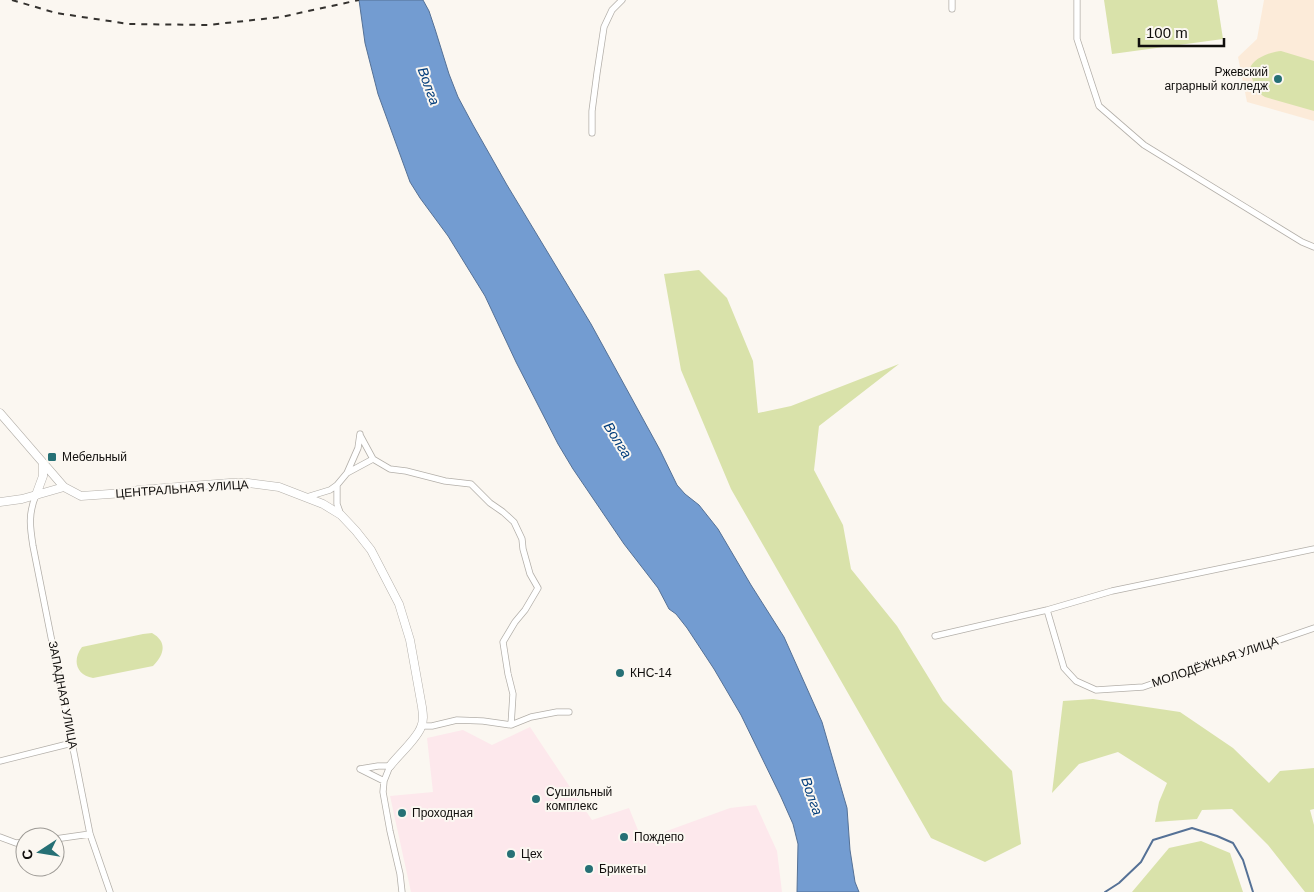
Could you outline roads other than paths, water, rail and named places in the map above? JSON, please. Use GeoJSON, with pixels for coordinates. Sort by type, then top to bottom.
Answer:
{"type":"FeatureCollection","features":[{"type":"Feature","properties":{"kind":"street"},"geometry":{"type":"LineString","coordinates":[[592,134],[592,111],[604,27],[612,10],[622,0]]}},
{"type":"Feature","properties":{"kind":"street"},"geometry":{"type":"LineString","coordinates":[[952,0],[952,9]]}},
{"type":"Feature","properties":{"kind":"street"},"geometry":{"type":"LineString","coordinates":[[1077,0],[1077,39],[1099,106],[1144,145],[1314,248]]}},
{"type":"Feature","properties":{"kind":"street"},"geometry":{"type":"LineString","coordinates":[[0,413],[64,488],[22,499],[0,502]]}},
{"type":"Feature","properties":{"kind":"street"},"geometry":{"type":"LineString","coordinates":[[307,497],[330,490],[337,485],[347,473],[358,448],[360,434],[373,459],[390,469],[406,470],[445,481],[471,484],[514,522],[522,539],[530,574],[538,588],[525,610],[514,622],[503,642],[513,694],[511,725]]}},
{"type":"Feature","properties":{"kind":"street"},"geometry":{"type":"LineString","coordinates":[[347,473],[373,459]]}},
{"type":"Feature","properties":{"kind":"street"},"geometry":{"type":"LineString","coordinates":[[36,495],[43,476],[43,464]]}},
{"type":"Feature","properties":{"kind":"street","name":"ЦЕНТРАЛЬНАЯ УЛИЦА"},"geometry":{"type":"LineString","coordinates":[[64,488],[81,496],[248,483],[279,486],[323,504],[341,515],[370,550],[399,604],[410,640],[422,707],[422,726]]}},
{"type":"Feature","properties":{"kind":"street"},"geometry":{"type":"LineString","coordinates":[[337,485],[337,504],[341,515]]}},
{"type":"Feature","properties":{"kind":"street","name":"ЗАПАДНАЯ УЛИЦА"},"geometry":{"type":"LineString","coordinates":[[36,495],[30,516],[33,546],[90,834],[110,892]]}},
{"type":"Feature","properties":{"kind":"street"},"geometry":{"type":"LineString","coordinates":[[935,636],[1047,610],[1112,591],[1314,549]]}},
{"type":"Feature","properties":{"kind":"street","name":"МОЛОДЁЖНАЯ УЛИЦА"},"geometry":{"type":"LineString","coordinates":[[1047,610],[1064,668],[1076,681],[1096,690],[1143,687],[1314,628]]}},
{"type":"Feature","properties":{"kind":"street"},"geometry":{"type":"LineString","coordinates":[[402,892],[383,792],[384,781],[390,766],[418,734],[422,726],[432,726],[457,720],[511,725],[531,717],[557,712],[569,712]]}},
{"type":"Feature","properties":{"kind":"street"},"geometry":{"type":"LineString","coordinates":[[0,761],[72,743]]}},
{"type":"Feature","properties":{"kind":"street"},"geometry":{"type":"LineString","coordinates":[[384,781],[360,769],[390,766]]}},
{"type":"Feature","properties":{"kind":"street"},"geometry":{"type":"LineString","coordinates":[[65,838],[90,834]]}},
{"type":"Feature","properties":{"kind":"street"},"geometry":{"type":"LineString","coordinates":[[0,837],[15,843]]}},
{"type":"Feature","properties":{"kind":"water","name":"Волга"},"geometry":{"type":"Polygon","coordinates":[[[359,0],[423,0],[429,11],[458,97],[507,185],[591,324],[677,485],[699,505],[718,529],[784,637],[822,722],[847,808],[850,850],[855,882],[859,892],[797,892],[798,844],[793,824],[741,715],[687,628],[676,614],[669,609],[658,588],[624,544],[573,469],[516,362],[485,296],[448,236],[410,182],[378,94],[365,43],[359,0]]]}},
{"type":"Feature","properties":{"kind":"waterway"},"geometry":{"type":"LineString","coordinates":[[1105,892],[1119,883],[1141,862],[1153,840],[1192,828],[1233,843],[1243,860],[1253,892]]}},
{"type":"Feature","properties":{"kind":"railway"},"geometry":{"type":"LineString","coordinates":[[12,0],[56,13],[129,24],[208,25],[281,17],[359,0]]}},
{"type":"Feature","properties":{"kind":"place","name":"Ржевский аграрный колледж"},"geometry":{"type":"Point","coordinates":[1278,79]}},
{"type":"Feature","properties":{"kind":"place","name":"Мебельный"},"geometry":{"type":"Point","coordinates":[52,457]}},
{"type":"Feature","properties":{"kind":"place","name":"КНС-14"},"geometry":{"type":"Point","coordinates":[620,673]}},
{"type":"Feature","properties":{"kind":"place","name":"Сушильный комплекс"},"geometry":{"type":"Point","coordinates":[536,799]}},
{"type":"Feature","properties":{"kind":"place","name":"Проходная"},"geometry":{"type":"Point","coordinates":[402,813]}},
{"type":"Feature","properties":{"kind":"place","name":"Пождепо"},"geometry":{"type":"Point","coordinates":[624,837]}},
{"type":"Feature","properties":{"kind":"place","name":"Цех"},"geometry":{"type":"Point","coordinates":[511,854]}},
{"type":"Feature","properties":{"kind":"place","name":"Брикеты"},"geometry":{"type":"Point","coordinates":[589,869]}}]}
